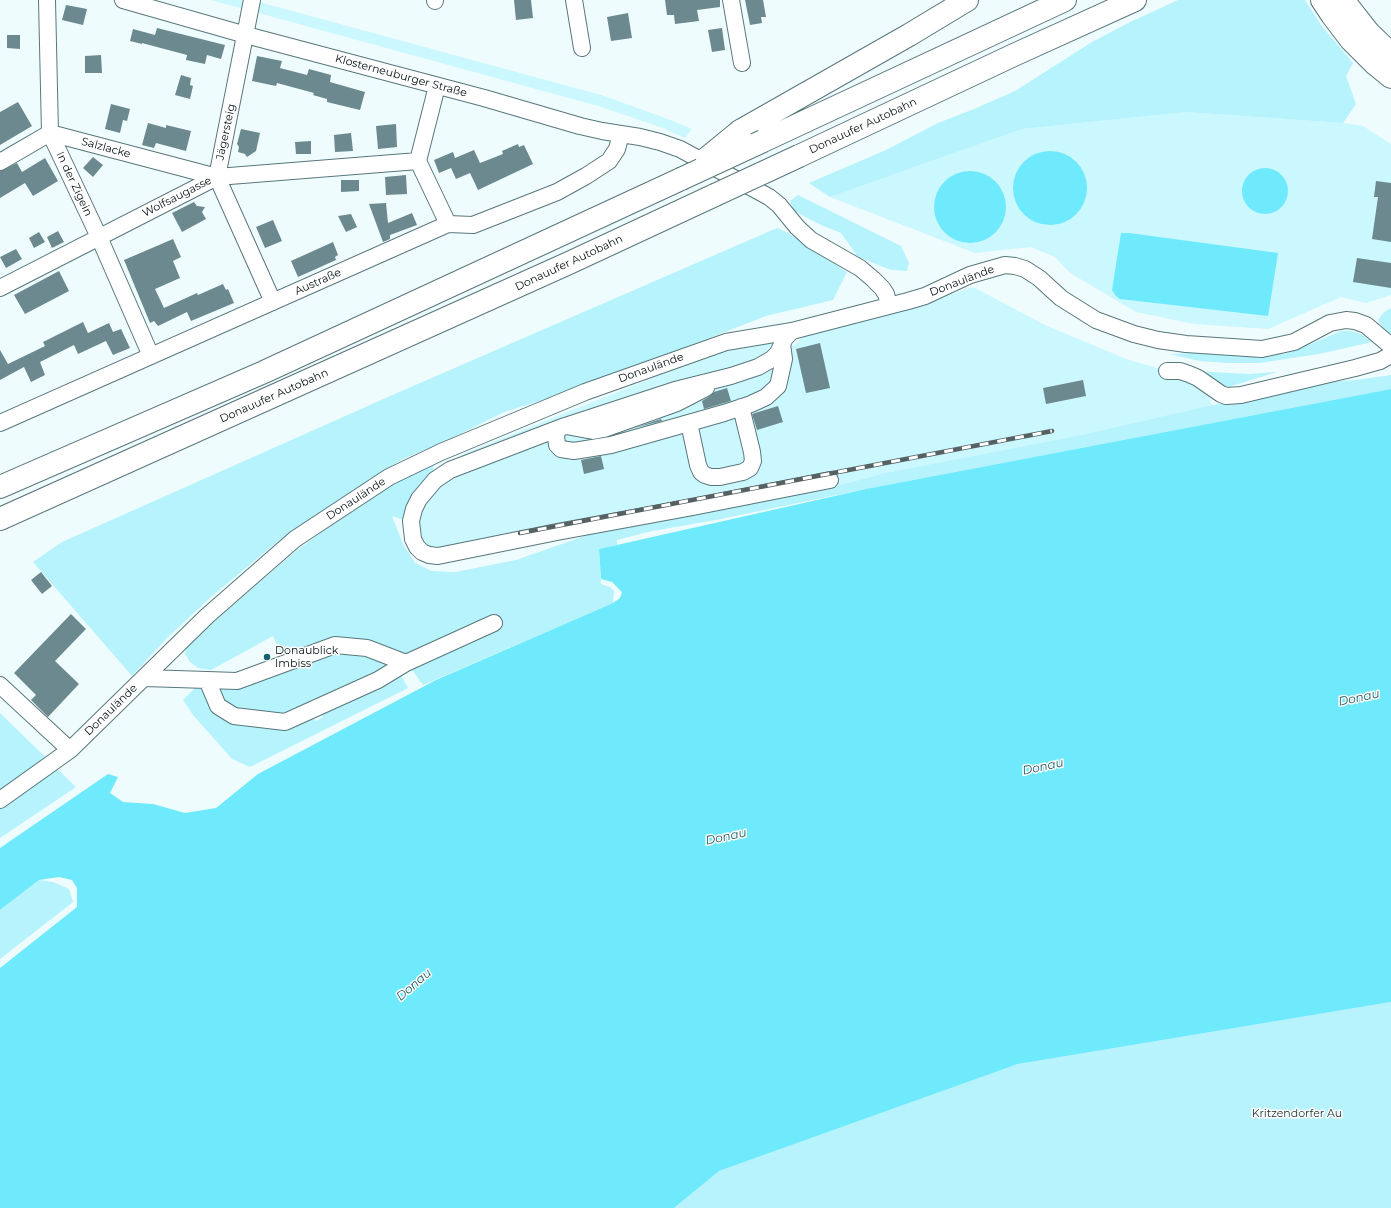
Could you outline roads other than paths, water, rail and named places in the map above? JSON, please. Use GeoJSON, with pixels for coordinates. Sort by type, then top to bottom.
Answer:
{"type":"FeatureCollection","features":[{"type":"Feature","properties":{"kind":"highway"},"geometry":{"type":"LineString","coordinates":[[682,179],[740,131],[909,35],[967,0]]}},
{"type":"Feature","properties":{"kind":"highway"},"geometry":{"type":"LineString","coordinates":[[0,487],[264,372],[1065,0]]}},
{"type":"Feature","properties":{"kind":"highway","name":"Donauufer Autobahn"},"geometry":{"type":"LineString","coordinates":[[0,519],[569,263],[1135,0]]}},
{"type":"Feature","properties":{"kind":"highway"},"geometry":{"type":"LineString","coordinates":[[1322,0],[1341,28],[1386,65]]}},
{"type":"Feature","properties":{"kind":"highway"},"geometry":{"type":"LineString","coordinates":[[1343,0],[1369,33],[1386,65]]}},
{"type":"Feature","properties":{"kind":"street","name":"In der Zigein"},"geometry":{"type":"LineString","coordinates":[[47,0],[50,133],[99,237],[151,356]]}},
{"type":"Feature","properties":{"kind":"street","name":"Klosterneuburger Straße"},"geometry":{"type":"LineString","coordinates":[[123,0],[246,35],[484,98],[580,126],[653,140],[680,149],[779,205],[797,227],[812,240],[860,268],[873,279],[886,294],[889,305]]}},
{"type":"Feature","properties":{"kind":"street","name":"Jägersteig"},"geometry":{"type":"LineString","coordinates":[[217,178],[252,0]]}},
{"type":"Feature","properties":{"kind":"street"},"geometry":{"type":"LineString","coordinates":[[574,0],[582,48]]}},
{"type":"Feature","properties":{"kind":"street"},"geometry":{"type":"LineString","coordinates":[[731,0],[742,63]]}},
{"type":"Feature","properties":{"kind":"street"},"geometry":{"type":"LineString","coordinates":[[437,86],[418,161],[448,224]]}},
{"type":"Feature","properties":{"kind":"street"},"geometry":{"type":"LineString","coordinates":[[0,162],[50,133]]}},
{"type":"Feature","properties":{"kind":"street","name":"Salzlacke"},"geometry":{"type":"LineString","coordinates":[[50,133],[217,178]]}},
{"type":"Feature","properties":{"kind":"street","name":"Austraße"},"geometry":{"type":"LineString","coordinates":[[0,423],[448,224],[473,225],[557,192],[586,176],[608,161],[617,149],[621,134]]}},
{"type":"Feature","properties":{"kind":"street","name":"Wolfsaugasse"},"geometry":{"type":"LineString","coordinates":[[0,288],[217,178],[418,161]]}},
{"type":"Feature","properties":{"kind":"street"},"geometry":{"type":"LineString","coordinates":[[217,178],[273,302]]}},
{"type":"Feature","properties":{"kind":"street","name":"Donaulände"},"geometry":{"type":"LineString","coordinates":[[0,800],[70,750],[207,616],[295,539],[389,477],[441,452],[585,392],[660,364],[726,342],[787,338],[889,305],[925,296],[970,276],[1005,265],[1020,268],[1039,278],[1061,298],[1096,320],[1128,332],[1158,340],[1186,344],[1262,349],[1294,342],[1330,323],[1346,320],[1366,325],[1391,346]]}},
{"type":"Feature","properties":{"kind":"street"},"geometry":{"type":"LineString","coordinates":[[787,338],[778,353],[758,367],[731,376],[675,390],[562,427],[450,470],[435,480],[419,499],[414,509],[412,521],[413,539],[417,547],[422,552],[429,555],[438,556],[830,480]]}},
{"type":"Feature","properties":{"kind":"street"},"geometry":{"type":"LineString","coordinates":[[562,427],[557,432],[557,445],[561,449],[574,451],[611,445],[741,407],[766,397],[778,386],[787,338]]}},
{"type":"Feature","properties":{"kind":"street"},"geometry":{"type":"LineString","coordinates":[[1167,371],[1180,371],[1189,374],[1226,396],[1241,395],[1355,368],[1380,361],[1391,355]]}},
{"type":"Feature","properties":{"kind":"street"},"geometry":{"type":"LineString","coordinates":[[689,423],[698,465],[701,472],[705,476],[720,477],[743,472],[750,468],[753,461],[741,407]]}},
{"type":"Feature","properties":{"kind":"street"},"geometry":{"type":"LineString","coordinates":[[207,680],[218,706],[234,716],[285,722],[378,680],[406,663],[494,623]]}},
{"type":"Feature","properties":{"kind":"street"},"geometry":{"type":"LineString","coordinates":[[145,678],[237,682],[335,645],[367,648],[406,663]]}},
{"type":"Feature","properties":{"kind":"street"},"geometry":{"type":"LineString","coordinates":[[0,685],[70,750]]}},
{"type":"Feature","properties":{"kind":"water"},"geometry":{"type":"Polygon","coordinates":[[[1043,151],[1057,151],[1071,157],[1081,167],[1087,181],[1087,195],[1081,209],[1071,219],[1057,225],[1043,225],[1029,219],[1019,209],[1013,195],[1013,181],[1019,167],[1029,157],[1043,151]]]}},
{"type":"Feature","properties":{"kind":"water"},"geometry":{"type":"Polygon","coordinates":[[[1261,168],[1269,168],[1278,172],[1284,178],[1288,191],[1284,204],[1278,210],[1269,214],[1261,214],[1252,210],[1246,204],[1242,195],[1242,187],[1246,178],[1252,172],[1261,168]]]}},
{"type":"Feature","properties":{"kind":"water"},"geometry":{"type":"Polygon","coordinates":[[[963,171],[977,171],[984,173],[996,181],[1004,193],[1006,207],[1004,221],[996,233],[984,241],[977,243],[963,243],[956,241],[944,233],[936,221],[934,214],[934,200],[936,193],[944,181],[956,173],[963,171]]]}},
{"type":"Feature","properties":{"kind":"water"},"geometry":{"type":"Polygon","coordinates":[[[1121,233],[1278,253],[1268,316],[1120,299],[1112,290],[1121,233]]]}},
{"type":"Feature","properties":{"kind":"water","name":"Donau"},"geometry":{"type":"Polygon","coordinates":[[[1391,389],[1391,1002],[1018,1064],[719,1171],[674,1208],[0,1208],[0,968],[77,907],[77,888],[72,880],[59,877],[39,880],[0,910],[0,848],[108,774],[118,777],[110,793],[123,802],[153,804],[185,813],[216,808],[258,774],[436,680],[613,603],[620,598],[622,592],[612,582],[601,579],[599,549],[866,489],[1391,389]]]}},
{"type":"Feature","properties":{"kind":"railway"},"geometry":{"type":"LineString","coordinates":[[520,533],[1052,431]]}},
{"type":"Feature","properties":{"kind":"place","name":"Donaublick Imbiss"},"geometry":{"type":"Point","coordinates":[267,657]}},
{"type":"Feature","properties":{"kind":"park label","name":"Kritzendorfer Au"},"geometry":{"type":"Point","coordinates":[1297,1114]}}]}
